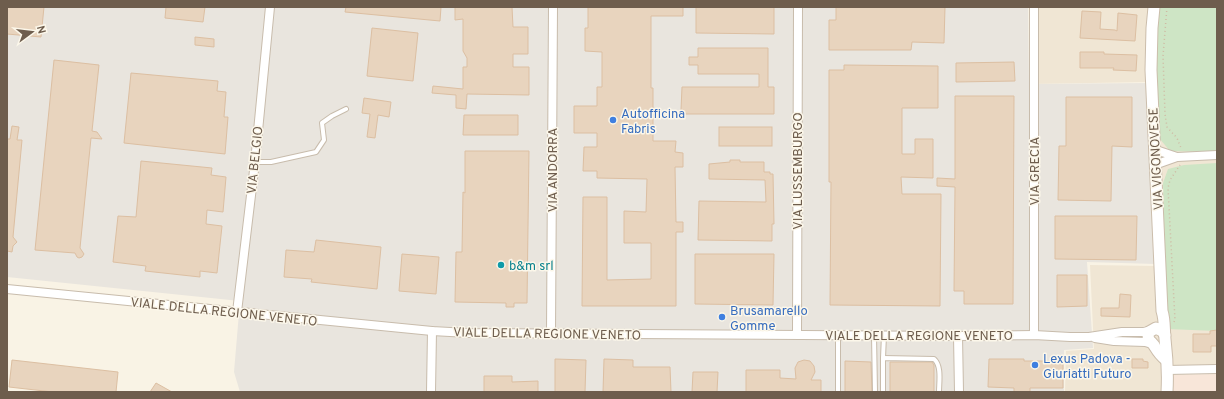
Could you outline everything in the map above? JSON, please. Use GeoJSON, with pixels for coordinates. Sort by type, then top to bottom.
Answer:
{"type":"FeatureCollection","features":[{"type":"Feature","properties":{"kind":"main road","name":"VIA VIGONOVESE"},"geometry":{"type":"LineString","coordinates":[[1154,7],[1151,49],[1154,151],[1162,311],[1164,318],[1159,333],[1167,352],[1167,392]]}},
{"type":"Feature","properties":{"kind":"main road","name":"VIA VIGONOVESE"},"geometry":{"type":"LineString","coordinates":[[1153,344],[1148,339],[1148,335],[1159,333]]}},
{"type":"Feature","properties":{"kind":"main road"},"geometry":{"type":"LineString","coordinates":[[1153,344],[1161,344],[1159,333]]}},
{"type":"Feature","properties":{"kind":"main road"},"geometry":{"type":"LineString","coordinates":[[1153,344],[1167,365]]}},
{"type":"Feature","properties":{"kind":"street","name":"VIA BELGIO"},"geometry":{"type":"LineString","coordinates":[[237,312],[255,162],[270,7]]}},
{"type":"Feature","properties":{"kind":"street","name":"VIA ANDORRA"},"geometry":{"type":"LineString","coordinates":[[551,333],[552,7]]}},
{"type":"Feature","properties":{"kind":"street","name":"VIA LUSSEMBURGO"},"geometry":{"type":"LineString","coordinates":[[797,334],[798,7]]}},
{"type":"Feature","properties":{"kind":"street","name":"VIA GRECIA"},"geometry":{"type":"LineString","coordinates":[[1034,7],[1034,335]]}},
{"type":"Feature","properties":{"kind":"street"},"geometry":{"type":"LineString","coordinates":[[1154,151],[1160,151],[1179,160]]}},
{"type":"Feature","properties":{"kind":"street"},"geometry":{"type":"LineString","coordinates":[[1155,163],[1217,155]]}},
{"type":"Feature","properties":{"kind":"street","name":"VIALE DELLA REGIONE VENETO"},"geometry":{"type":"LineString","coordinates":[[7,289],[432,331],[468,333],[958,336],[1034,335],[1070,337],[1122,332],[1159,333]]}},
{"type":"Feature","properties":{"kind":"street"},"geometry":{"type":"LineString","coordinates":[[431,392],[432,331]]}},
{"type":"Feature","properties":{"kind":"street"},"geometry":{"type":"LineString","coordinates":[[958,336],[959,392]]}},
{"type":"Feature","properties":{"kind":"street","name":"VIALE DELLA REGIONE VENETO"},"geometry":{"type":"LineString","coordinates":[[1089,336],[1114,341],[1145,342],[1153,344]]}},
{"type":"Feature","properties":{"kind":"street"},"geometry":{"type":"LineString","coordinates":[[1167,365],[1217,369]]}},
{"type":"Feature","properties":{"kind":"lane"},"geometry":{"type":"LineString","coordinates":[[255,162],[271,162],[316,152],[324,140],[322,123],[346,109]]}},
{"type":"Feature","properties":{"kind":"lane"},"geometry":{"type":"LineString","coordinates":[[838,335],[838,392]]}},
{"type":"Feature","properties":{"kind":"lane"},"geometry":{"type":"LineString","coordinates":[[874,335],[875,392]]}},
{"type":"Feature","properties":{"kind":"lane"},"geometry":{"type":"LineString","coordinates":[[883,392],[884,335]]}},
{"type":"Feature","properties":{"kind":"lane"},"geometry":{"type":"LineString","coordinates":[[883,358],[934,359],[937,361],[939,367],[939,392]]}},
{"type":"Feature","properties":{"kind":"path"},"geometry":{"type":"LineString","coordinates":[[1166,7],[1163,56],[1165,114],[1167,127],[1177,138],[1181,149]]}},
{"type":"Feature","properties":{"kind":"path"},"geometry":{"type":"LineString","coordinates":[[1171,325],[1175,320],[1168,188],[1179,160]]}},
{"type":"Feature","properties":{"kind":"shaded area"},"geometry":{"type":"Polygon","coordinates":[[[7,7],[1028,7],[1029,84],[1150,83],[1156,264],[1087,262],[1093,348],[1064,350],[1064,392],[240,392],[234,372],[240,301],[7,277],[7,7]]]}},
{"type":"Feature","properties":{"kind":"shaded area"},"geometry":{"type":"Polygon","coordinates":[[[1031,7],[1217,7],[1217,374],[1162,374],[1161,392],[1065,392],[1066,351],[1094,349],[1090,265],[1155,266],[1149,82],[1031,84],[1031,7]]]}},
{"type":"Feature","properties":{"kind":"shaded area"},"geometry":{"type":"Polygon","coordinates":[[[1217,374],[1217,392],[1162,392],[1162,375],[1217,374]]]}},
{"type":"Feature","properties":{"kind":"green space"},"geometry":{"type":"Polygon","coordinates":[[[1160,7],[1217,7],[1217,152],[1170,151],[1159,138],[1155,59],[1157,24],[1160,7]]]}},
{"type":"Feature","properties":{"kind":"green space"},"geometry":{"type":"Polygon","coordinates":[[[1217,163],[1217,331],[1167,329],[1163,183],[1168,169],[1184,165],[1217,163]]]}},
{"type":"Feature","properties":{"kind":"building"},"geometry":{"type":"Polygon","coordinates":[[[7,7],[44,7],[41,37],[7,34],[7,7]]]}},
{"type":"Feature","properties":{"kind":"building"},"geometry":{"type":"Polygon","coordinates":[[[166,7],[205,7],[203,22],[165,18],[166,7]]]}},
{"type":"Feature","properties":{"kind":"building"},"geometry":{"type":"Polygon","coordinates":[[[346,7],[441,7],[440,21],[345,12],[346,7]]]}},
{"type":"Feature","properties":{"kind":"building"},"geometry":{"type":"Polygon","coordinates":[[[455,7],[512,7],[513,27],[528,27],[528,54],[513,54],[513,67],[529,67],[529,95],[467,94],[466,109],[456,108],[456,95],[432,93],[433,86],[463,89],[463,67],[467,67],[467,58],[463,51],[463,19],[455,20],[455,7]]]}},
{"type":"Feature","properties":{"kind":"building"},"geometry":{"type":"Polygon","coordinates":[[[588,7],[683,7],[683,16],[651,16],[653,141],[676,141],[675,152],[683,153],[683,167],[675,167],[676,222],[683,222],[683,232],[676,232],[676,306],[582,306],[583,197],[607,197],[607,280],[651,279],[651,243],[624,243],[624,211],[646,212],[647,179],[597,178],[597,171],[583,171],[584,147],[597,147],[597,133],[574,133],[574,106],[597,106],[597,87],[602,87],[602,52],[585,51],[585,28],[588,28],[588,7]]]}},
{"type":"Feature","properties":{"kind":"building"},"geometry":{"type":"Polygon","coordinates":[[[696,7],[774,7],[774,34],[696,33],[696,7]]]}},
{"type":"Feature","properties":{"kind":"building"},"geometry":{"type":"Polygon","coordinates":[[[836,7],[945,7],[944,43],[912,42],[911,50],[829,50],[829,20],[836,20],[836,7]]]}},
{"type":"Feature","properties":{"kind":"building"},"geometry":{"type":"Polygon","coordinates":[[[1082,11],[1101,12],[1100,29],[1117,31],[1118,13],[1137,15],[1135,41],[1080,38],[1082,11]]]}},
{"type":"Feature","properties":{"kind":"building"},"geometry":{"type":"Polygon","coordinates":[[[372,28],[418,33],[413,81],[367,76],[372,28]]]}},
{"type":"Feature","properties":{"kind":"building"},"geometry":{"type":"Polygon","coordinates":[[[195,37],[214,39],[214,47],[195,45],[195,37]]]}},
{"type":"Feature","properties":{"kind":"building"},"geometry":{"type":"Polygon","coordinates":[[[698,48],[768,48],[768,87],[774,87],[774,114],[685,114],[684,110],[681,110],[682,87],[759,87],[759,74],[698,74],[698,65],[689,65],[689,57],[698,57],[698,48]]]}},
{"type":"Feature","properties":{"kind":"building"},"geometry":{"type":"Polygon","coordinates":[[[1080,52],[1104,52],[1104,54],[1137,55],[1136,71],[1113,70],[1114,68],[1080,68],[1080,52]]]}},
{"type":"Feature","properties":{"kind":"building"},"geometry":{"type":"Polygon","coordinates":[[[54,60],[99,65],[92,131],[97,132],[102,139],[91,138],[80,248],[84,254],[79,258],[75,253],[35,250],[54,60]]]}},
{"type":"Feature","properties":{"kind":"building"},"geometry":{"type":"Polygon","coordinates":[[[1014,62],[1015,81],[956,82],[956,63],[1014,62]]]}},
{"type":"Feature","properties":{"kind":"building"},"geometry":{"type":"Polygon","coordinates":[[[844,65],[938,66],[938,108],[902,108],[902,154],[915,154],[915,139],[933,139],[933,178],[901,177],[902,194],[941,194],[940,306],[830,305],[831,182],[829,182],[829,70],[844,70],[844,65]]]}},
{"type":"Feature","properties":{"kind":"building"},"geometry":{"type":"Polygon","coordinates":[[[131,73],[218,81],[217,91],[226,92],[224,117],[228,117],[225,154],[124,143],[131,73]]]}},
{"type":"Feature","properties":{"kind":"building"},"geometry":{"type":"Polygon","coordinates":[[[955,96],[1014,96],[1013,304],[964,304],[964,291],[954,291],[955,187],[937,186],[937,178],[955,179],[955,96]]]}},
{"type":"Feature","properties":{"kind":"building"},"geometry":{"type":"Polygon","coordinates":[[[1066,97],[1132,97],[1132,147],[1112,146],[1111,201],[1058,200],[1059,146],[1066,146],[1066,97]]]}},
{"type":"Feature","properties":{"kind":"building"},"geometry":{"type":"Polygon","coordinates":[[[364,98],[391,102],[389,117],[378,115],[375,138],[367,137],[370,114],[362,113],[364,98]]]}},
{"type":"Feature","properties":{"kind":"building"},"geometry":{"type":"Polygon","coordinates":[[[464,115],[518,115],[518,135],[463,135],[464,115]]]}},
{"type":"Feature","properties":{"kind":"building"},"geometry":{"type":"Polygon","coordinates":[[[12,126],[19,127],[17,140],[22,140],[13,237],[17,242],[13,246],[12,252],[7,251],[7,139],[10,139],[12,126]]]}},
{"type":"Feature","properties":{"kind":"building"},"geometry":{"type":"Polygon","coordinates":[[[719,127],[772,127],[772,146],[719,146],[719,127]]]}},
{"type":"Feature","properties":{"kind":"building"},"geometry":{"type":"Polygon","coordinates":[[[465,151],[529,151],[527,303],[514,303],[514,307],[506,307],[506,303],[455,302],[456,252],[462,252],[463,192],[465,193],[465,151]]]}},
{"type":"Feature","properties":{"kind":"building"},"geometry":{"type":"Polygon","coordinates":[[[730,160],[740,160],[740,162],[764,162],[764,172],[770,172],[770,174],[773,174],[774,224],[772,224],[772,241],[698,240],[699,201],[766,202],[765,180],[709,179],[709,164],[730,162],[730,160]]]}},
{"type":"Feature","properties":{"kind":"building"},"geometry":{"type":"Polygon","coordinates":[[[141,161],[212,168],[211,175],[226,177],[223,212],[207,210],[206,224],[222,226],[217,273],[200,271],[200,277],[145,271],[146,266],[113,262],[118,216],[136,217],[141,161]]]}},
{"type":"Feature","properties":{"kind":"building"},"geometry":{"type":"Polygon","coordinates":[[[1055,216],[1137,216],[1136,260],[1055,259],[1055,216]]]}},
{"type":"Feature","properties":{"kind":"building"},"geometry":{"type":"Polygon","coordinates":[[[316,240],[381,247],[377,289],[311,282],[312,279],[284,277],[286,250],[314,252],[316,240]]]}},
{"type":"Feature","properties":{"kind":"building"},"geometry":{"type":"Polygon","coordinates":[[[402,254],[439,257],[436,294],[399,291],[402,254]]]}},
{"type":"Feature","properties":{"kind":"building"},"geometry":{"type":"Polygon","coordinates":[[[695,254],[774,254],[773,305],[695,304],[695,254]]]}},
{"type":"Feature","properties":{"kind":"building"},"geometry":{"type":"Polygon","coordinates":[[[1057,275],[1087,275],[1087,306],[1057,307],[1057,275]]]}},
{"type":"Feature","properties":{"kind":"building"},"geometry":{"type":"Polygon","coordinates":[[[1120,294],[1131,295],[1130,317],[1101,316],[1101,308],[1119,308],[1120,294]]]}},
{"type":"Feature","properties":{"kind":"building"},"geometry":{"type":"Polygon","coordinates":[[[1217,330],[1217,346],[1211,346],[1211,352],[1193,352],[1193,334],[1210,334],[1210,331],[1217,330]]]}},
{"type":"Feature","properties":{"kind":"building"},"geometry":{"type":"Polygon","coordinates":[[[555,359],[586,360],[585,392],[555,392],[555,359]]]}},
{"type":"Feature","properties":{"kind":"building"},"geometry":{"type":"Polygon","coordinates":[[[604,359],[633,360],[633,367],[670,367],[671,392],[603,392],[604,359]]]}},
{"type":"Feature","properties":{"kind":"building"},"geometry":{"type":"Polygon","coordinates":[[[989,359],[1063,361],[1063,388],[1030,388],[1030,392],[1014,392],[1014,388],[988,387],[989,359]]]}},
{"type":"Feature","properties":{"kind":"building"},"geometry":{"type":"Polygon","coordinates":[[[1132,359],[1143,359],[1143,361],[1148,362],[1148,368],[1132,368],[1132,359]]]}},
{"type":"Feature","properties":{"kind":"building"},"geometry":{"type":"Polygon","coordinates":[[[12,360],[118,372],[116,392],[53,392],[9,387],[12,360]]]}},
{"type":"Feature","properties":{"kind":"building"},"geometry":{"type":"Polygon","coordinates":[[[804,360],[810,361],[814,366],[815,372],[811,380],[821,380],[821,392],[746,392],[746,370],[780,370],[780,378],[796,379],[795,368],[798,362],[804,360]]]}},
{"type":"Feature","properties":{"kind":"building"},"geometry":{"type":"Polygon","coordinates":[[[845,361],[871,362],[872,392],[845,392],[845,361]]]}},
{"type":"Feature","properties":{"kind":"building"},"geometry":{"type":"Polygon","coordinates":[[[890,362],[932,362],[934,365],[934,392],[890,392],[890,362]]]}},
{"type":"Feature","properties":{"kind":"building"},"geometry":{"type":"Polygon","coordinates":[[[693,372],[718,372],[717,392],[692,392],[693,372]]]}},
{"type":"Feature","properties":{"kind":"building"},"geometry":{"type":"Polygon","coordinates":[[[484,376],[512,376],[512,382],[538,381],[538,392],[484,392],[484,376]]]}},
{"type":"Feature","properties":{"kind":"building"},"geometry":{"type":"Polygon","coordinates":[[[156,383],[172,392],[150,392],[156,383]]]}},
{"type":"Feature","properties":{"kind":"place","name":"Autofficina Fabris"},"geometry":{"type":"Point","coordinates":[613,120]}},
{"type":"Feature","properties":{"kind":"place","name":"b&m srl"},"geometry":{"type":"Point","coordinates":[501,265]}},
{"type":"Feature","properties":{"kind":"place","name":"Brusamarello Gomme"},"geometry":{"type":"Point","coordinates":[722,317]}},
{"type":"Feature","properties":{"kind":"place","name":"Lexus Padova - Giuriatti Futuro"},"geometry":{"type":"Point","coordinates":[1035,365]}}]}
